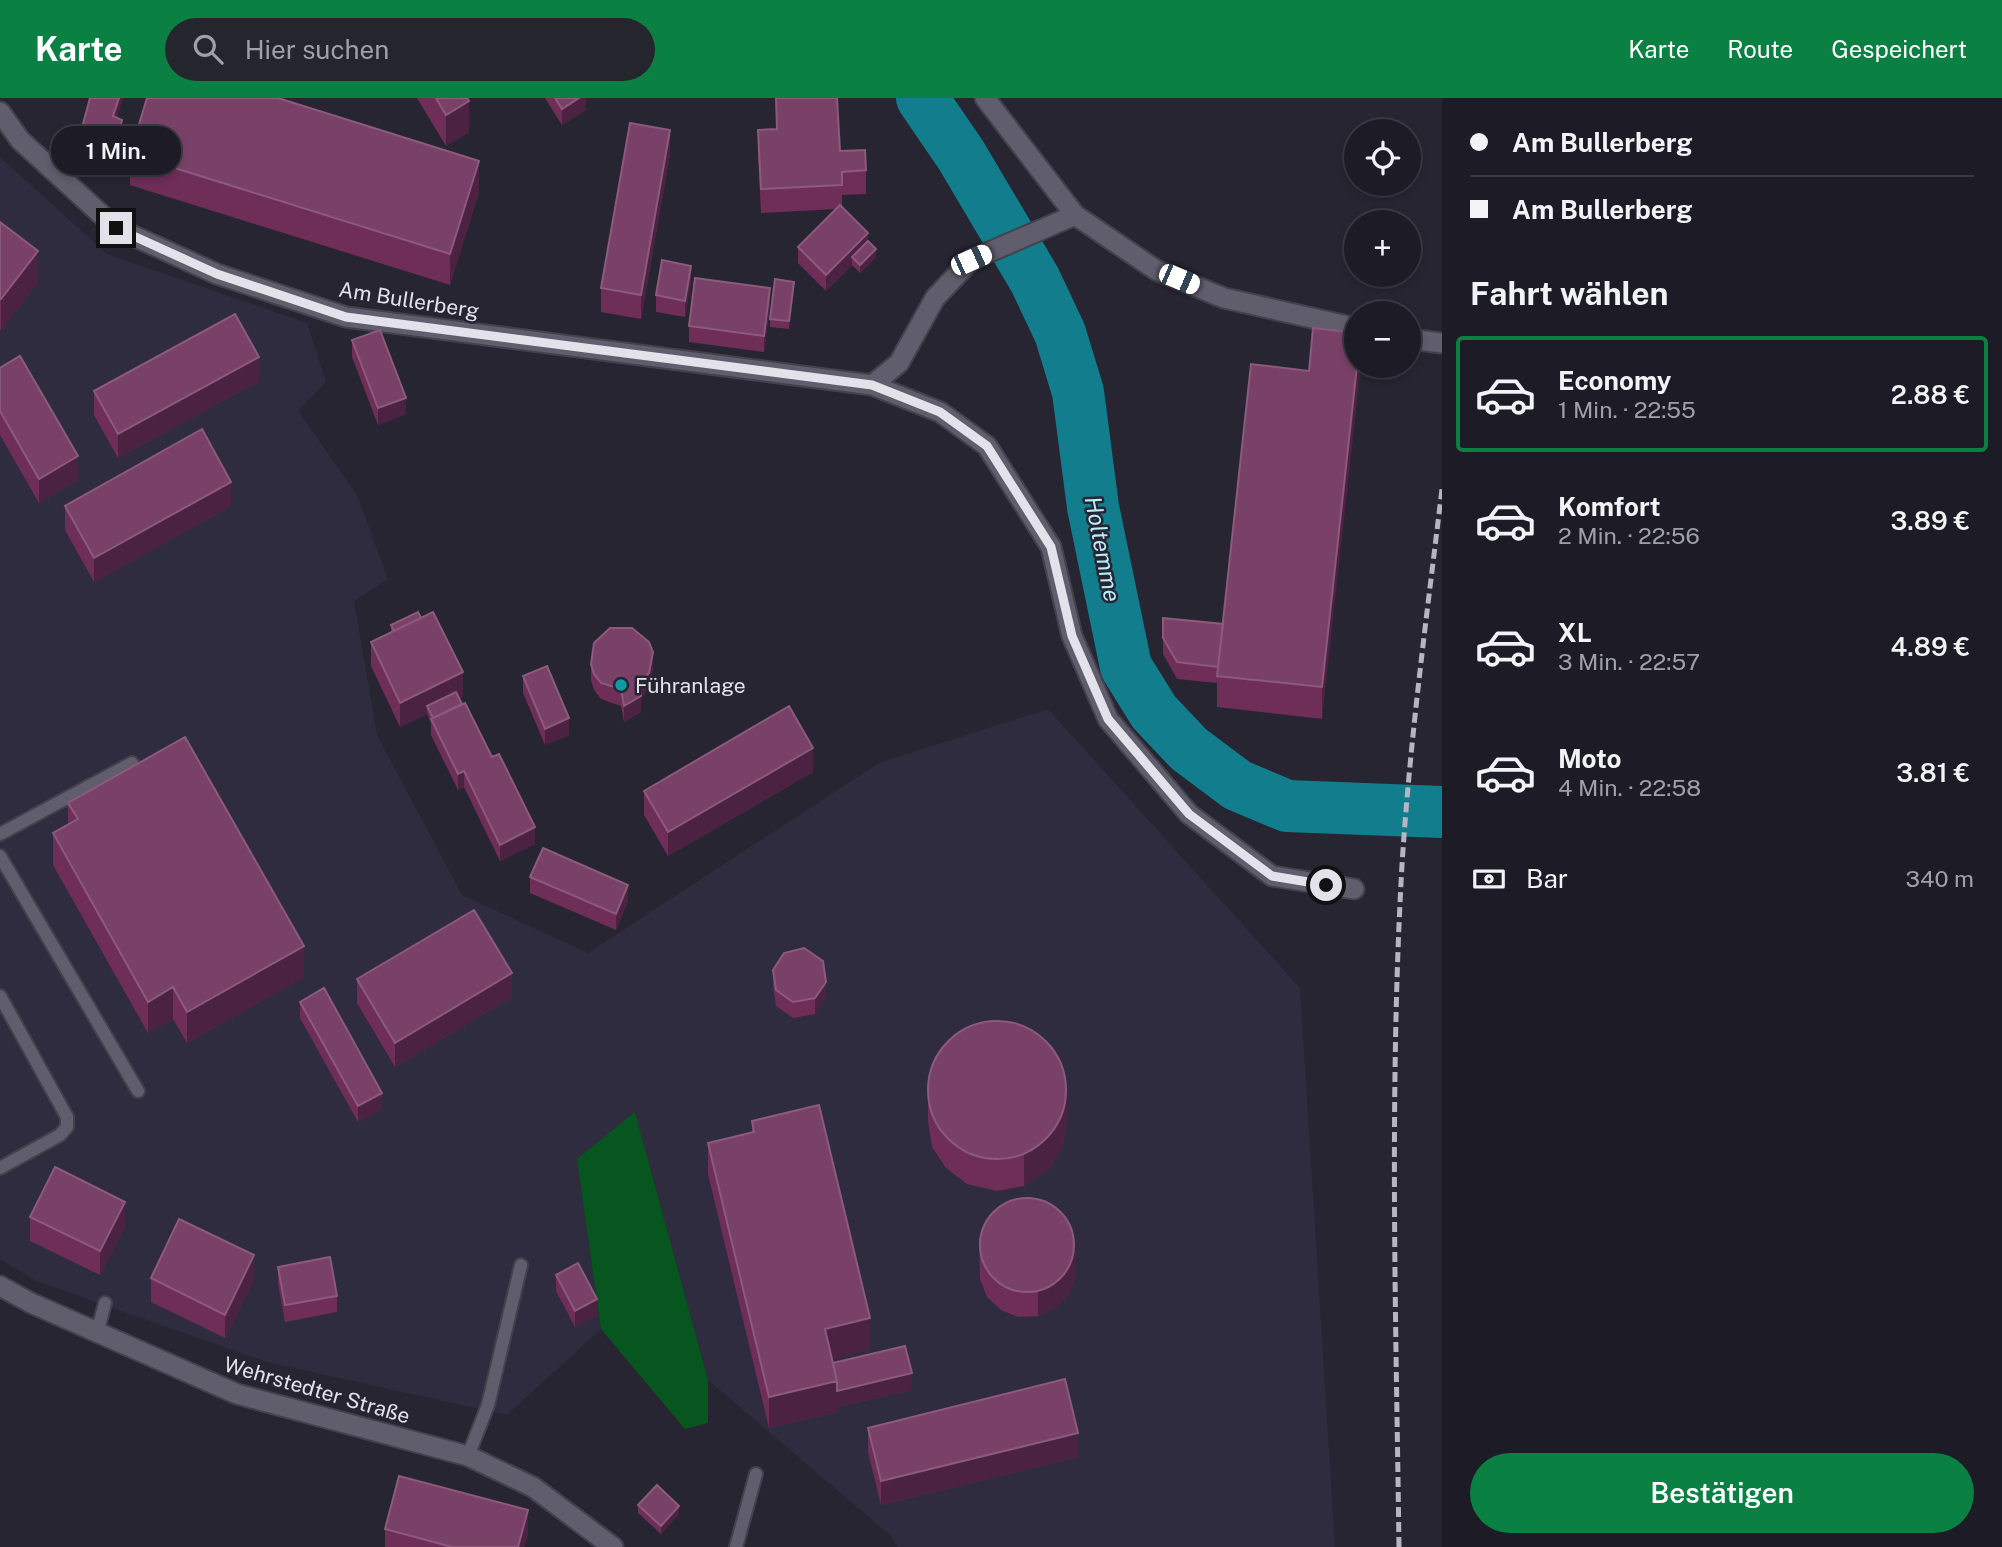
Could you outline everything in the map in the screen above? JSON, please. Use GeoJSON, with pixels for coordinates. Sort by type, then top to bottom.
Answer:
{"type":"FeatureCollection","features":[{"type":"Feature","properties":{"kind":"street"},"geometry":{"type":"LineString","coordinates":[[985,98],[1075,215],[1156,270],[1224,298],[1344,325]]}},
{"type":"Feature","properties":{"kind":"street","name":"Am Bullerberg"},"geometry":{"type":"LineString","coordinates":[[0,112],[20,140],[116,228],[217,274],[346,317],[872,385],[940,412],[987,446],[1051,547],[1072,636],[1108,719],[1189,814],[1272,876],[1354,889]]}},
{"type":"Feature","properties":{"kind":"street"},"geometry":{"type":"LineString","coordinates":[[872,385],[899,363],[935,298],[971,260],[1075,215]]}},
{"type":"Feature","properties":{"kind":"street"},"geometry":{"type":"LineString","coordinates":[[1421,340],[1442,343]]}},
{"type":"Feature","properties":{"kind":"street","name":"Wehrstedter Straße"},"geometry":{"type":"LineString","coordinates":[[0,1286],[97,1333],[237,1394],[468,1456],[533,1487],[613,1547]]}},
{"type":"Feature","properties":{"kind":"lane"},"geometry":{"type":"LineString","coordinates":[[0,834],[132,763]]}},
{"type":"Feature","properties":{"kind":"lane"},"geometry":{"type":"LineString","coordinates":[[1,861],[138,1091]]}},
{"type":"Feature","properties":{"kind":"lane"},"geometry":{"type":"LineString","coordinates":[[0,996],[67,1117],[67,1127],[60,1135],[0,1168]]}},
{"type":"Feature","properties":{"kind":"lane"},"geometry":{"type":"LineString","coordinates":[[468,1456],[488,1405],[521,1265]]}},
{"type":"Feature","properties":{"kind":"lane"},"geometry":{"type":"LineString","coordinates":[[97,1333],[105,1303]]}},
{"type":"Feature","properties":{"kind":"lane"},"geometry":{"type":"LineString","coordinates":[[736,1547],[755,1474]]}},
{"type":"Feature","properties":{"kind":"shaded area"},"geometry":{"type":"Polygon","coordinates":[[[0,157],[107,254],[307,323],[326,382],[298,411],[357,495],[388,579],[354,601],[377,735],[462,895],[588,953],[879,763],[1048,709],[1300,988],[1335,1547],[898,1547],[891,1536],[708,1380],[635,1112],[577,1159],[601,1329],[507,1415],[267,1362],[36,1281],[0,1259],[0,157]]]}},
{"type":"Feature","properties":{"kind":"green space"},"geometry":{"type":"Polygon","coordinates":[[[635,1112],[708,1380],[708,1423],[685,1429],[601,1329],[577,1159],[635,1112]]]}},
{"type":"Feature","properties":{"kind":"building"},"geometry":{"type":"Polygon","coordinates":[[[90,98],[119,98],[113,116],[122,120],[115,145],[80,135],[90,98]]]}},
{"type":"Feature","properties":{"kind":"building"},"geometry":{"type":"Polygon","coordinates":[[[147,98],[278,98],[479,161],[450,254],[130,154],[147,98]]]}},
{"type":"Feature","properties":{"kind":"building"},"geometry":{"type":"Polygon","coordinates":[[[436,98],[467,98],[469,101],[446,115],[436,98]]]}},
{"type":"Feature","properties":{"kind":"building"},"geometry":{"type":"Polygon","coordinates":[[[555,98],[579,98],[562,109],[555,98]]]}},
{"type":"Feature","properties":{"kind":"building"},"geometry":{"type":"Polygon","coordinates":[[[776,98],[837,98],[840,151],[865,150],[866,170],[842,172],[842,185],[761,189],[758,130],[777,129],[776,98]]]}},
{"type":"Feature","properties":{"kind":"building"},"geometry":{"type":"Polygon","coordinates":[[[630,123],[670,130],[641,295],[601,288],[630,123]]]}},
{"type":"Feature","properties":{"kind":"building"},"geometry":{"type":"Polygon","coordinates":[[[840,205],[868,233],[826,275],[798,247],[840,205]]]}},
{"type":"Feature","properties":{"kind":"building"},"geometry":{"type":"Polygon","coordinates":[[[0,222],[38,251],[1,299],[0,298],[0,222]]]}},
{"type":"Feature","properties":{"kind":"building"},"geometry":{"type":"Polygon","coordinates":[[[868,241],[876,249],[860,265],[852,257],[868,241]]]}},
{"type":"Feature","properties":{"kind":"building"},"geometry":{"type":"Polygon","coordinates":[[[662,260],[691,266],[685,301],[656,295],[662,260]]]}},
{"type":"Feature","properties":{"kind":"building"},"geometry":{"type":"Polygon","coordinates":[[[695,278],[770,288],[764,336],[689,326],[695,278]]]}},
{"type":"Feature","properties":{"kind":"building"},"geometry":{"type":"Polygon","coordinates":[[[775,279],[794,282],[789,321],[770,319],[775,279]]]}},
{"type":"Feature","properties":{"kind":"building"},"geometry":{"type":"Polygon","coordinates":[[[235,314],[259,357],[118,434],[94,391],[235,314]]]}},
{"type":"Feature","properties":{"kind":"building"},"geometry":{"type":"Polygon","coordinates":[[[1313,328],[1344,332],[1344,378],[1356,378],[1322,687],[1217,676],[1251,364],[1309,371],[1313,328]]]}},
{"type":"Feature","properties":{"kind":"building"},"geometry":{"type":"Polygon","coordinates":[[[380,330],[406,398],[378,408],[352,340],[380,330]]]}},
{"type":"Feature","properties":{"kind":"building"},"geometry":{"type":"Polygon","coordinates":[[[20,356],[78,456],[39,479],[0,411],[0,368],[20,356]]]}},
{"type":"Feature","properties":{"kind":"building"},"geometry":{"type":"Polygon","coordinates":[[[202,429],[231,482],[94,558],[65,506],[202,429]]]}},
{"type":"Feature","properties":{"kind":"building"},"geometry":{"type":"Polygon","coordinates":[[[418,612],[421,618],[394,631],[391,625],[418,612]]]}},
{"type":"Feature","properties":{"kind":"building"},"geometry":{"type":"Polygon","coordinates":[[[433,612],[463,672],[400,703],[371,642],[433,612]]]}},
{"type":"Feature","properties":{"kind":"building"},"geometry":{"type":"Polygon","coordinates":[[[1163,618],[1223,624],[1218,667],[1177,662],[1163,638],[1163,618]]]}},
{"type":"Feature","properties":{"kind":"building","name":"Führanlage"},"geometry":{"type":"Polygon","coordinates":[[[610,628],[632,628],[649,642],[653,652],[649,673],[639,684],[641,696],[624,706],[621,689],[601,683],[591,664],[594,643],[610,628]]]}},
{"type":"Feature","properties":{"kind":"building"},"geometry":{"type":"Polygon","coordinates":[[[547,666],[569,718],[545,729],[523,676],[547,666]]]}},
{"type":"Feature","properties":{"kind":"building"},"geometry":{"type":"Polygon","coordinates":[[[456,692],[462,704],[433,718],[427,706],[456,692]]]}},
{"type":"Feature","properties":{"kind":"building"},"geometry":{"type":"Polygon","coordinates":[[[465,703],[492,757],[499,754],[535,827],[500,845],[464,771],[458,774],[431,719],[465,703]]]}},
{"type":"Feature","properties":{"kind":"building"},"geometry":{"type":"Polygon","coordinates":[[[789,706],[813,748],[668,832],[644,791],[789,706]]]}},
{"type":"Feature","properties":{"kind":"building"},"geometry":{"type":"Polygon","coordinates":[[[185,737],[304,946],[187,1012],[173,987],[148,1002],[53,833],[78,819],[68,803],[185,737]]]}},
{"type":"Feature","properties":{"kind":"building"},"geometry":{"type":"Polygon","coordinates":[[[543,848],[628,885],[616,914],[530,877],[543,848]]]}},
{"type":"Feature","properties":{"kind":"building"},"geometry":{"type":"Polygon","coordinates":[[[474,910],[512,973],[395,1043],[357,979],[474,910]]]}},
{"type":"Feature","properties":{"kind":"building"},"geometry":{"type":"Polygon","coordinates":[[[804,948],[823,961],[826,982],[815,998],[793,1002],[776,990],[773,970],[784,953],[804,948]]]}},
{"type":"Feature","properties":{"kind":"building"},"geometry":{"type":"Polygon","coordinates":[[[324,988],[382,1093],[358,1106],[300,1002],[324,988]]]}},
{"type":"Feature","properties":{"kind":"building"},"geometry":{"type":"Polygon","coordinates":[[[997,1021],[1023,1026],[1046,1041],[1061,1064],[1066,1090],[1061,1116],[1046,1139],[1023,1154],[997,1159],[971,1154],[948,1139],[933,1116],[928,1090],[933,1064],[948,1041],[971,1026],[997,1021]]]}},
{"type":"Feature","properties":{"kind":"building"},"geometry":{"type":"Polygon","coordinates":[[[819,1105],[870,1318],[825,1329],[837,1381],[769,1397],[708,1143],[754,1132],[752,1121],[819,1105]]]}},
{"type":"Feature","properties":{"kind":"building"},"geometry":{"type":"Polygon","coordinates":[[[55,1167],[125,1202],[100,1251],[30,1217],[55,1167]]]}},
{"type":"Feature","properties":{"kind":"building"},"geometry":{"type":"Polygon","coordinates":[[[1018,1198],[1036,1198],[1061,1211],[1071,1227],[1074,1245],[1071,1263],[1061,1279],[1036,1292],[1018,1292],[993,1279],[980,1254],[980,1236],[993,1211],[1018,1198]]]}},
{"type":"Feature","properties":{"kind":"building"},"geometry":{"type":"Polygon","coordinates":[[[179,1219],[254,1255],[225,1315],[151,1278],[179,1219]]]}},
{"type":"Feature","properties":{"kind":"building"},"geometry":{"type":"Polygon","coordinates":[[[330,1257],[337,1296],[285,1305],[278,1267],[330,1257]]]}},
{"type":"Feature","properties":{"kind":"building"},"geometry":{"type":"Polygon","coordinates":[[[578,1263],[597,1299],[575,1311],[556,1275],[578,1263]]]}},
{"type":"Feature","properties":{"kind":"building"},"geometry":{"type":"Polygon","coordinates":[[[905,1346],[912,1373],[837,1391],[833,1363],[905,1346]]]}},
{"type":"Feature","properties":{"kind":"building"},"geometry":{"type":"Polygon","coordinates":[[[1065,1379],[1078,1433],[881,1481],[868,1428],[1065,1379]]]}},
{"type":"Feature","properties":{"kind":"building"},"geometry":{"type":"Polygon","coordinates":[[[399,1476],[528,1510],[518,1547],[452,1547],[385,1529],[399,1476]]]}},
{"type":"Feature","properties":{"kind":"building"},"geometry":{"type":"Polygon","coordinates":[[[657,1485],[679,1506],[661,1526],[638,1505],[657,1485]]]}},
{"type":"Feature","properties":{"kind":"waterway","name":"Holtemme"},"geometry":{"type":"LineString","coordinates":[[922,98],[961,155],[1035,280],[1060,333],[1078,392],[1093,507],[1126,667],[1154,712],[1189,749],[1237,785],[1287,806],[1442,812]]}},
{"type":"Feature","properties":{"kind":"railway"},"geometry":{"type":"LineString","coordinates":[[1399,1547],[1394,1206],[1398,950],[1410,771],[1442,489]]}},
{"type":"Feature","properties":{"kind":"place","name":"Führanlage"},"geometry":{"type":"Point","coordinates":[621,685]}},
{"type":"Feature","properties":{"kind":"route"},"geometry":{"type":"LineString","coordinates":[[116,228],[217,274],[346,317],[872,385],[940,412],[987,446],[1051,547],[1072,636],[1108,719],[1189,814],[1272,876],[1326,885]]}}]}
